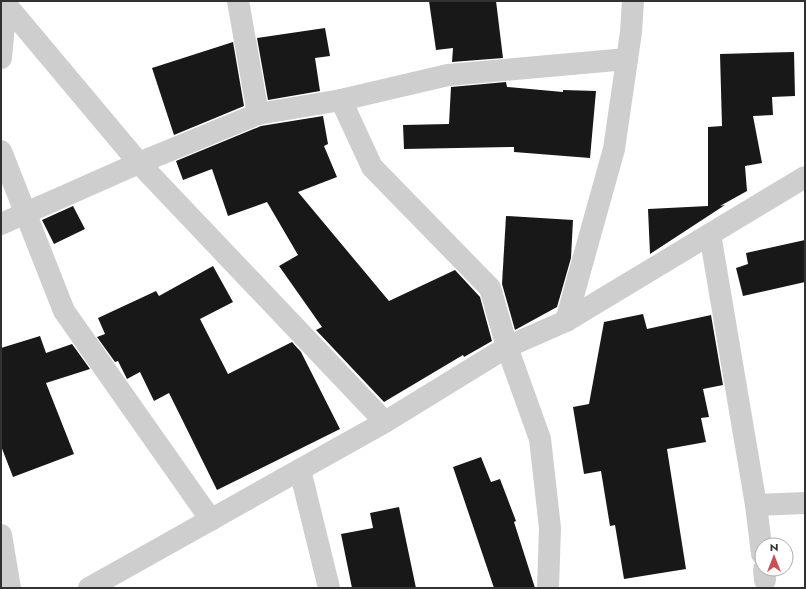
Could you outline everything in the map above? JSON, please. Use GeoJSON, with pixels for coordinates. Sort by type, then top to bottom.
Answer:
{"type":"FeatureCollection","features":[{"type":"Feature","properties":{"kind":"street"},"geometry":{"type":"LineString","coordinates":[[238,1],[258,114]]}},
{"type":"Feature","properties":{"kind":"street"},"geometry":{"type":"LineString","coordinates":[[566,321],[614,149],[627,59],[633,1]]}},
{"type":"Feature","properties":{"kind":"street"},"geometry":{"type":"LineString","coordinates":[[1,58],[3,4]]}},
{"type":"Feature","properties":{"kind":"street"},"geometry":{"type":"LineString","coordinates":[[3,4],[139,163],[385,422]]}},
{"type":"Feature","properties":{"kind":"street"},"geometry":{"type":"LineString","coordinates":[[1,224],[139,163],[258,114],[341,100],[448,75],[627,59]]}},
{"type":"Feature","properties":{"kind":"street"},"geometry":{"type":"LineString","coordinates":[[341,100],[372,167],[490,288],[507,347],[540,439],[550,528],[548,588]]}},
{"type":"Feature","properties":{"kind":"street"},"geometry":{"type":"LineString","coordinates":[[1,151],[24,214],[64,311],[211,520]]}},
{"type":"Feature","properties":{"kind":"street"},"geometry":{"type":"LineString","coordinates":[[89,588],[385,422],[507,347],[566,321],[805,177]]}},
{"type":"Feature","properties":{"kind":"street"},"geometry":{"type":"LineString","coordinates":[[710,234],[756,505],[760,537]]}},
{"type":"Feature","properties":{"kind":"street"},"geometry":{"type":"LineString","coordinates":[[300,470],[329,588]]}},
{"type":"Feature","properties":{"kind":"street"},"geometry":{"type":"LineString","coordinates":[[756,505],[805,503]]}},
{"type":"Feature","properties":{"kind":"street"},"geometry":{"type":"LineString","coordinates":[[1,535],[10,588]]}},
{"type":"Feature","properties":{"kind":"building"},"geometry":{"type":"Polygon","coordinates":[[[429,1],[496,1],[503,58],[452,62],[453,48],[436,50],[429,1]]]}},
{"type":"Feature","properties":{"kind":"building"},"geometry":{"type":"Polygon","coordinates":[[[325,28],[330,56],[315,58],[320,91],[268,100],[257,38],[325,28]]]}},
{"type":"Feature","properties":{"kind":"building"},"geometry":{"type":"Polygon","coordinates":[[[233,42],[244,106],[174,135],[152,68],[233,42]]]}},
{"type":"Feature","properties":{"kind":"building"},"geometry":{"type":"Polygon","coordinates":[[[794,52],[795,96],[772,97],[773,115],[753,116],[762,163],[745,166],[747,191],[720,206],[725,205],[650,254],[648,209],[708,206],[708,127],[722,126],[720,54],[794,52]]]}},
{"type":"Feature","properties":{"kind":"building"},"geometry":{"type":"Polygon","coordinates":[[[506,82],[507,87],[563,92],[563,90],[596,91],[590,158],[514,152],[514,147],[404,149],[403,125],[449,124],[451,87],[506,82]]]}},
{"type":"Feature","properties":{"kind":"building"},"geometry":{"type":"Polygon","coordinates":[[[323,116],[328,144],[324,146],[337,177],[298,192],[389,301],[455,270],[480,297],[492,341],[464,357],[463,355],[384,402],[316,330],[322,327],[279,266],[298,255],[267,202],[228,216],[212,169],[183,180],[176,161],[261,126],[323,116]]]}},
{"type":"Feature","properties":{"kind":"building"},"geometry":{"type":"Polygon","coordinates":[[[73,206],[85,229],[54,244],[42,220],[73,206]]]}},
{"type":"Feature","properties":{"kind":"building"},"geometry":{"type":"Polygon","coordinates":[[[506,216],[573,220],[571,258],[557,307],[515,330],[502,284],[506,216]]]}},
{"type":"Feature","properties":{"kind":"building"},"geometry":{"type":"Polygon","coordinates":[[[805,240],[805,282],[743,296],[736,268],[748,264],[746,253],[805,240]]]}},
{"type":"Feature","properties":{"kind":"building"},"geometry":{"type":"Polygon","coordinates":[[[213,266],[233,302],[200,319],[228,374],[292,342],[301,352],[340,429],[217,490],[169,393],[154,401],[140,372],[127,379],[118,361],[115,362],[97,337],[105,334],[98,318],[156,291],[159,296],[213,266]]]}},
{"type":"Feature","properties":{"kind":"building"},"geometry":{"type":"Polygon","coordinates":[[[643,314],[647,329],[711,315],[723,385],[703,389],[709,417],[701,418],[706,442],[667,449],[686,569],[624,579],[615,525],[610,526],[601,471],[584,474],[573,407],[589,404],[604,322],[643,314]]]}},
{"type":"Feature","properties":{"kind":"building"},"geometry":{"type":"Polygon","coordinates":[[[40,336],[46,353],[72,344],[90,369],[46,383],[74,454],[13,477],[1,446],[1,348],[40,336]]]}},
{"type":"Feature","properties":{"kind":"building"},"geometry":{"type":"Polygon","coordinates":[[[481,457],[491,482],[500,479],[516,521],[514,522],[535,588],[494,588],[453,467],[481,457]]]}},
{"type":"Feature","properties":{"kind":"building"},"geometry":{"type":"Polygon","coordinates":[[[399,507],[416,588],[352,588],[341,534],[373,528],[370,513],[399,507]]]}}]}
